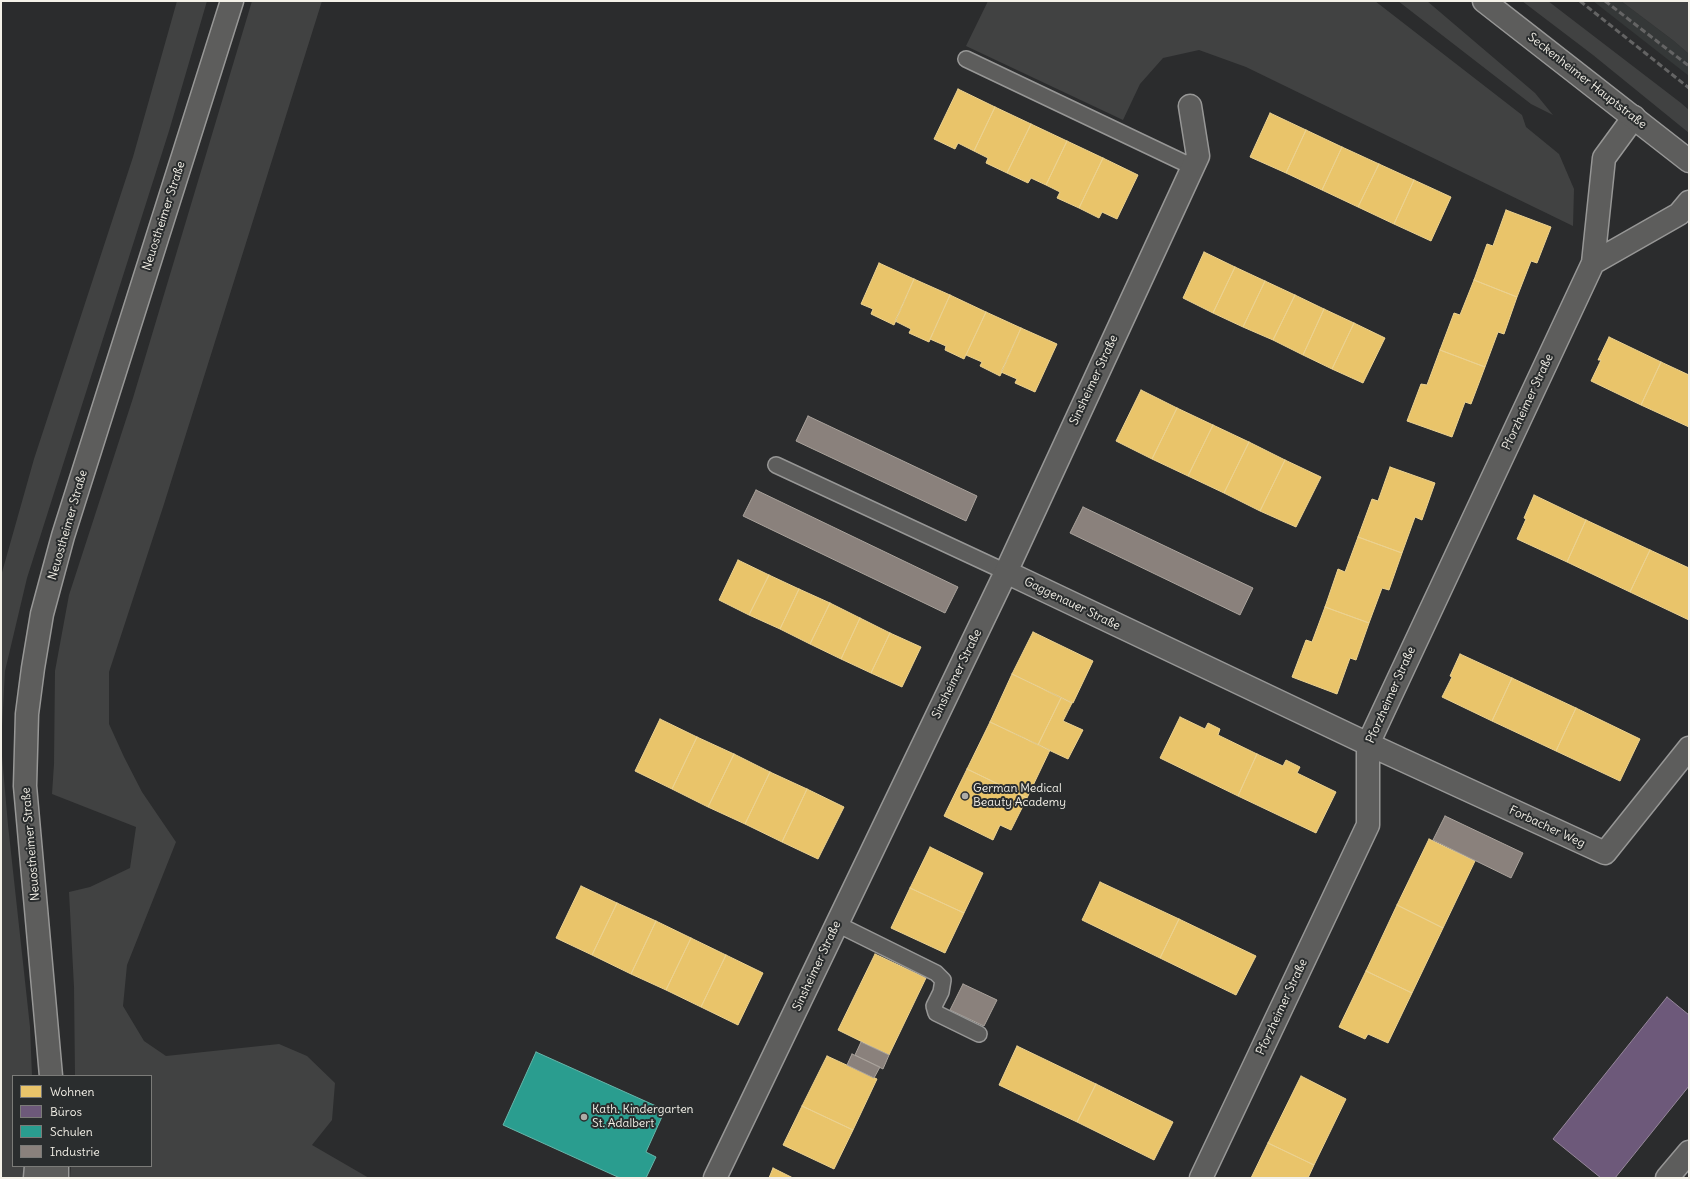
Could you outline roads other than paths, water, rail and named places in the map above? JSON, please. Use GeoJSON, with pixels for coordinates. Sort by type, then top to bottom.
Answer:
{"type":"FeatureCollection","features":[{"type":"Feature","properties":{"kind":"street","name":"Neuostheimer Straße"},"geometry":{"type":"LineString","coordinates":[[50,1073],[25,786],[27,714],[32,668],[42,614],[63,536],[232,1]]}},
{"type":"Feature","properties":{"kind":"street","name":"Seckenheimer Hauptstraße"},"geometry":{"type":"LineString","coordinates":[[1484,1],[1689,161]]}},
{"type":"Feature","properties":{"kind":"street","name":"Sinsheimer Straße"},"geometry":{"type":"LineString","coordinates":[[715,1178],[1006,572],[1198,156],[1190,106]]}},
{"type":"Feature","properties":{"kind":"street","name":"Pforzheimer Straße"},"geometry":{"type":"LineString","coordinates":[[1201,1178],[1368,825],[1368,744],[1593,263],[1604,158],[1634,117]]}},
{"type":"Feature","properties":{"kind":"street"},"geometry":{"type":"LineString","coordinates":[[1593,263],[1679,214],[1689,202]]}},
{"type":"Feature","properties":{"kind":"street","name":"Gaggenauer Straße"},"geometry":{"type":"LineString","coordinates":[[1006,572],[1368,744]]}},
{"type":"Feature","properties":{"kind":"street","name":"Forbacher Weg"},"geometry":{"type":"LineString","coordinates":[[1368,744],[1605,853],[1689,748]]}},
{"type":"Feature","properties":{"kind":"street"},"geometry":{"type":"LineString","coordinates":[[1668,1178],[1689,1152]]}},
{"type":"Feature","properties":{"kind":"street"},"geometry":{"type":"LineString","coordinates":[[35,1178],[36,1167]]}},
{"type":"Feature","properties":{"kind":"street"},"geometry":{"type":"LineString","coordinates":[[57,1167],[57,1178]]}},
{"type":"Feature","properties":{"kind":"lane"},"geometry":{"type":"LineString","coordinates":[[966,59],[1193,167]]}},
{"type":"Feature","properties":{"kind":"lane","name":"Gaggenauer Straße"},"geometry":{"type":"LineString","coordinates":[[776,465],[1006,572]]}},
{"type":"Feature","properties":{"kind":"lane"},"geometry":{"type":"LineString","coordinates":[[837,924],[936,973],[943,980],[941,992],[934,1006],[936,1013],[979,1034]]}},
{"type":"Feature","properties":{"kind":"railway"},"geometry":{"type":"LineString","coordinates":[[1580,1],[1689,88]]}},
{"type":"Feature","properties":{"kind":"railway"},"geometry":{"type":"LineString","coordinates":[[1605,1],[1689,66]]}},
{"type":"Feature","properties":{"kind":"place","name":"German Medical Beauty Academy"},"geometry":{"type":"Point","coordinates":[965,796]}},
{"type":"Feature","properties":{"kind":"place","name":"Kath. Kindergarten St. Adalbert"},"geometry":{"type":"Point","coordinates":[584,1117]}}]}
